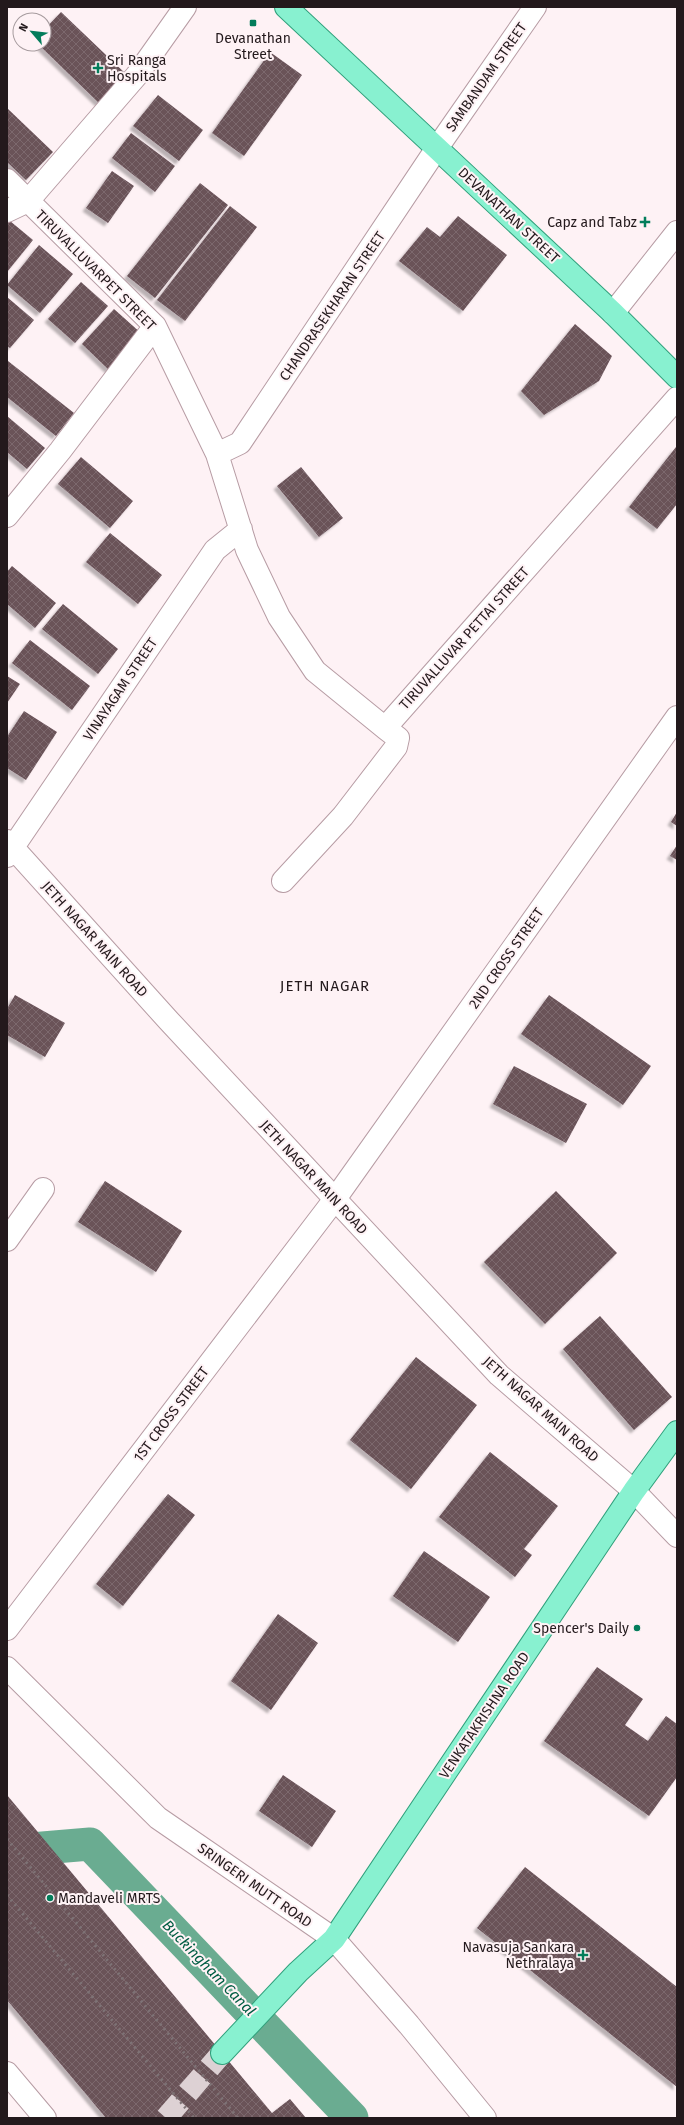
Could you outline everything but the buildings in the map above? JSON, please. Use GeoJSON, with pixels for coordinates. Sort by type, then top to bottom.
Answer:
{"type":"FeatureCollection","features":[{"type":"Feature","properties":{"kind":"main road","name":"DEVANATHAN STREET"},"geometry":{"type":"LineString","coordinates":[[286,7],[613,313],[677,377]]}},
{"type":"Feature","properties":{"kind":"main road","name":"VENKATAKRISHNA ROAD"},"geometry":{"type":"LineString","coordinates":[[222,2052],[298,1972],[334,1939],[634,1491],[677,1432]]}},
{"type":"Feature","properties":{"kind":"street"},"geometry":{"type":"LineString","coordinates":[[7,211],[28,201],[137,75],[185,7]]}},
{"type":"Feature","properties":{"kind":"street","name":"SAMBANDAM STREET"},"geometry":{"type":"LineString","coordinates":[[437,148],[534,7]]}},
{"type":"Feature","properties":{"kind":"street","name":"CHANDRASEKHARAN STREET"},"geometry":{"type":"LineString","coordinates":[[217,454],[240,443],[437,148]]}},
{"type":"Feature","properties":{"kind":"street","name":"TIRUVALLUVARPET STREET"},"geometry":{"type":"LineString","coordinates":[[7,180],[155,326],[217,454],[247,550],[279,617],[315,671],[385,728]]}},
{"type":"Feature","properties":{"kind":"street"},"geometry":{"type":"LineString","coordinates":[[613,313],[677,232]]}},
{"type":"Feature","properties":{"kind":"street"},"geometry":{"type":"LineString","coordinates":[[7,516],[60,451],[155,326]]}},
{"type":"Feature","properties":{"kind":"street","name":"TIRUVALLUVAR PETTAI STREET"},"geometry":{"type":"LineString","coordinates":[[385,728],[677,398]]}},
{"type":"Feature","properties":{"kind":"street","name":"VINAYAGAM STREET"},"geometry":{"type":"LineString","coordinates":[[9,848],[215,550],[241,529]]}},
{"type":"Feature","properties":{"kind":"street","name":"2ND CROSS STREET"},"geometry":{"type":"LineString","coordinates":[[334,1199],[677,717]]}},
{"type":"Feature","properties":{"kind":"street"},"geometry":{"type":"LineString","coordinates":[[283,881],[343,816],[396,747],[398,738],[385,728]]}},
{"type":"Feature","properties":{"kind":"street","name":"JETH NAGAR MAIN ROAD"},"geometry":{"type":"LineString","coordinates":[[9,848],[499,1375],[634,1491],[677,1536]]}},
{"type":"Feature","properties":{"kind":"street"},"geometry":{"type":"LineString","coordinates":[[7,1240],[43,1189]]}},
{"type":"Feature","properties":{"kind":"street","name":"1ST CROSS STREET"},"geometry":{"type":"LineString","coordinates":[[7,1629],[334,1199]]}},
{"type":"Feature","properties":{"kind":"street","name":"SRINGERI MUTT ROAD"},"geometry":{"type":"LineString","coordinates":[[7,1668],[158,1818],[334,1939],[409,2025],[485,2118]]}},
{"type":"Feature","properties":{"kind":"street"},"geometry":{"type":"LineString","coordinates":[[7,2072],[45,2118]]}},
{"type":"Feature","properties":{"kind":"waterway","name":"Buckingham Canal"},"geometry":{"type":"LineString","coordinates":[[7,1851],[90,1844],[352,2118]]}},
{"type":"Feature","properties":{"kind":"tunnel"},"geometry":{"type":"LineString","coordinates":[[166,2118],[222,2053]]}},
{"type":"Feature","properties":{"kind":"railway"},"geometry":{"type":"LineString","coordinates":[[7,1839],[238,2118]]}},
{"type":"Feature","properties":{"kind":"railway"},"geometry":{"type":"LineString","coordinates":[[7,1895],[194,2118]]}},
{"type":"Feature","properties":{"kind":"place","name":"Devanathan Street"},"geometry":{"type":"Point","coordinates":[253,23]}},
{"type":"Feature","properties":{"kind":"place","name":"Sri Ranga Hospitals"},"geometry":{"type":"Point","coordinates":[98,68]}},
{"type":"Feature","properties":{"kind":"place","name":"Capz and Tabz"},"geometry":{"type":"Point","coordinates":[645,222]}},
{"type":"Feature","properties":{"kind":"place","name":"Spencer's Daily"},"geometry":{"type":"Point","coordinates":[637,1628]}},
{"type":"Feature","properties":{"kind":"place","name":"Mandaveli MRTS"},"geometry":{"type":"Point","coordinates":[50,1898]}},
{"type":"Feature","properties":{"kind":"place","name":"Navasuja Sankara Nethralaya"},"geometry":{"type":"Point","coordinates":[583,1955]}},
{"type":"Feature","properties":{"kind":"district","name":"JETH NAGAR"},"geometry":{"type":"Point","coordinates":[325,986]}}]}
